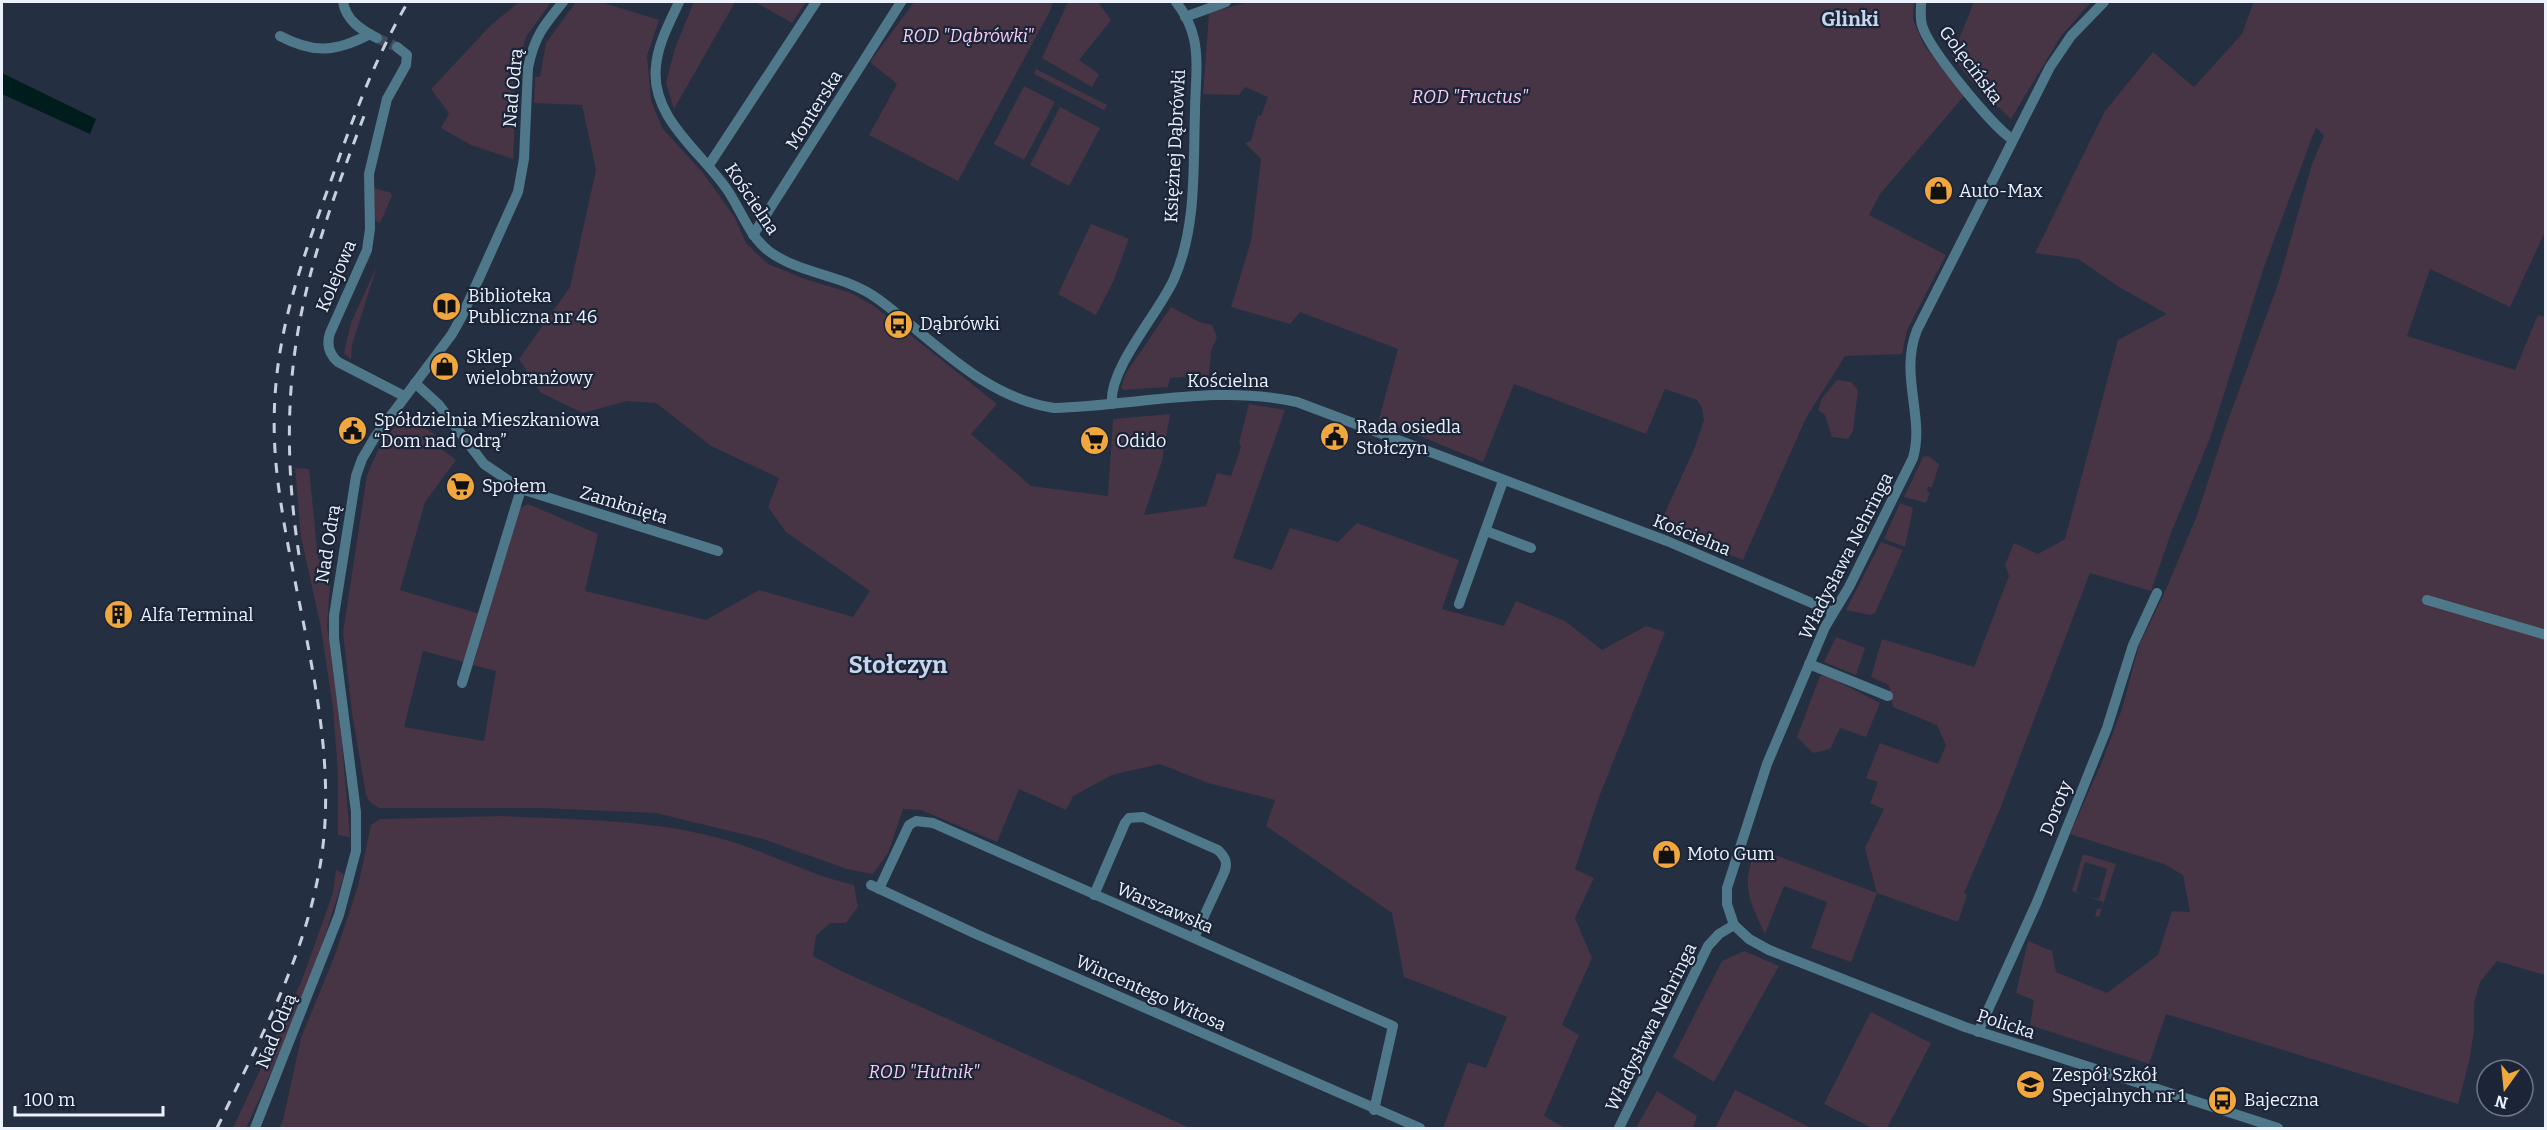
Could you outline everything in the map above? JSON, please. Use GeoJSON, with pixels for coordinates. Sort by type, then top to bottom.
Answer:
{"type":"FeatureCollection","features":[{"type":"Feature","properties":{"kind":"street"},"geometry":{"type":"LineString","coordinates":[[280,36],[300,45],[330,50],[373,36],[351,20],[343,2]]}},
{"type":"Feature","properties":{"kind":"street","name":"Nad Odrą"},"geometry":{"type":"LineString","coordinates":[[255,1128],[339,915],[352,872],[357,831],[356,812],[334,638],[334,616],[358,468],[368,448],[404,396],[452,334],[518,192],[524,168],[528,68],[531,51],[540,29],[563,2]]}},
{"type":"Feature","properties":{"kind":"street","name":"Kościelna"},"geometry":{"type":"LineString","coordinates":[[679,2],[658,55],[657,91],[674,126],[728,190],[753,235],[768,251],[782,260],[856,287],[877,298],[969,372],[1007,396],[1032,405],[1054,408],[1193,397],[1270,396],[1320,410],[1667,541],[1833,612]]}},
{"type":"Feature","properties":{"kind":"street","name":"Kościelna"},"geometry":{"type":"LineString","coordinates":[[709,165],[816,2]]}},
{"type":"Feature","properties":{"kind":"street","name":"Monterska"},"geometry":{"type":"LineString","coordinates":[[753,235],[901,2]]}},
{"type":"Feature","properties":{"kind":"street","name":"Księżnej Dąbrówki"},"geometry":{"type":"LineString","coordinates":[[1112,404],[1113,387],[1120,369],[1166,295],[1180,266],[1186,242],[1193,189],[1196,67],[1194,38],[1176,2]]}},
{"type":"Feature","properties":{"kind":"street"},"geometry":{"type":"LineString","coordinates":[[1185,17],[1226,2]]}},
{"type":"Feature","properties":{"kind":"street","name":"Golęcińska"},"geometry":{"type":"LineString","coordinates":[[1921,2],[1922,26],[1930,43],[1997,126],[2012,139]]}},
{"type":"Feature","properties":{"kind":"street","name":"Władysława Nehringa"},"geometry":{"type":"LineString","coordinates":[[1619,1128],[1708,946],[1719,934],[1734,925],[1727,904],[1728,884],[1763,775],[1833,612],[1849,587],[1914,456],[1916,433],[1910,363],[1915,334],[2012,139],[2057,55],[2076,30],[2104,2]]}},
{"type":"Feature","properties":{"kind":"street","name":"Kolejowa"},"geometry":{"type":"LineString","coordinates":[[397,47],[407,55],[407,63],[389,91],[369,174],[370,229],[367,250],[329,335],[328,343],[330,353],[338,362],[404,396]]}},
{"type":"Feature","properties":{"kind":"street","name":"Zamknięta"},"geometry":{"type":"LineString","coordinates":[[415,382],[439,405],[484,464],[521,489],[718,551]]}},
{"type":"Feature","properties":{"kind":"street"},"geometry":{"type":"LineString","coordinates":[[1460,604],[1503,481]]}},
{"type":"Feature","properties":{"kind":"street"},"geometry":{"type":"LineString","coordinates":[[462,683],[521,489]]}},
{"type":"Feature","properties":{"kind":"street"},"geometry":{"type":"LineString","coordinates":[[1486,531],[1531,548]]}},
{"type":"Feature","properties":{"kind":"street","name":"Doroty"},"geometry":{"type":"LineString","coordinates":[[1978,1032],[2037,902],[2107,728],[2133,645],[2157,593]]}},
{"type":"Feature","properties":{"kind":"street"},"geometry":{"type":"LineString","coordinates":[[2427,600],[2546,635]]}},
{"type":"Feature","properties":{"kind":"street"},"geometry":{"type":"LineString","coordinates":[[1809,664],[1888,696]]}},
{"type":"Feature","properties":{"kind":"street"},"geometry":{"type":"LineString","coordinates":[[1094,895],[1125,823],[1129,818],[1143,817],[1218,850],[1224,856],[1227,865],[1194,938]]}},
{"type":"Feature","properties":{"kind":"street","name":"Warszawska"},"geometry":{"type":"LineString","coordinates":[[875,887],[909,825],[916,821],[924,821],[1394,1026],[1374,1110]]}},
{"type":"Feature","properties":{"kind":"street","name":"Wincentego Witosa"},"geometry":{"type":"LineString","coordinates":[[875,887],[1374,1110],[1420,1128]]}},
{"type":"Feature","properties":{"kind":"street","name":"Policka"},"geometry":{"type":"LineString","coordinates":[[1734,925],[1749,939],[1778,954],[1978,1032],[2246,1123],[2278,1128]]}},
{"type":"Feature","properties":{"kind":"green space"},"geometry":{"type":"Polygon","coordinates":[[[519,2],[551,2],[526,37],[519,62],[515,62],[513,159],[471,145],[441,128],[449,113],[431,89],[491,25],[519,2]]]}},
{"type":"Feature","properties":{"kind":"green space"},"geometry":{"type":"Polygon","coordinates":[[[576,2],[601,2],[659,20],[647,56],[651,100],[657,116],[663,129],[703,173],[721,198],[735,218],[746,243],[768,264],[805,279],[851,293],[874,306],[997,404],[971,434],[1031,486],[1108,496],[1113,419],[1170,414],[1162,461],[1144,515],[1206,506],[1217,473],[1231,476],[1241,447],[1239,443],[1249,404],[1285,410],[1233,558],[1272,570],[1290,528],[1338,542],[1357,523],[1459,560],[1442,609],[1504,626],[1516,601],[1565,621],[1602,650],[1646,626],[1665,632],[1599,797],[1575,869],[1594,878],[1575,918],[1592,958],[1562,1025],[1579,1035],[1544,1116],[1565,1128],[1443,1128],[1468,1062],[1486,1068],[1507,1017],[1404,977],[1392,913],[1266,826],[1275,800],[1208,783],[1160,764],[1112,775],[1073,796],[1066,810],[1019,789],[997,842],[921,810],[903,809],[888,853],[873,874],[847,869],[763,839],[656,813],[540,808],[379,808],[370,802],[366,795],[352,713],[343,633],[367,475],[379,448],[404,413],[437,436],[432,442],[456,460],[425,502],[400,590],[480,614],[464,662],[423,651],[404,727],[484,741],[496,671],[473,665],[520,508],[528,504],[598,534],[585,591],[706,620],[759,590],[853,617],[870,591],[786,532],[768,507],[779,478],[711,446],[656,403],[627,401],[583,413],[541,393],[519,359],[570,287],[596,170],[582,105],[534,103],[535,77],[540,77],[546,43],[576,2]]]}},
{"type":"Feature","properties":{"kind":"green space"},"geometry":{"type":"Polygon","coordinates":[[[694,2],[735,2],[674,109],[666,83],[675,48],[694,2]]]}},
{"type":"Feature","properties":{"kind":"green space"},"geometry":{"type":"Polygon","coordinates":[[[755,2],[806,2],[792,23],[755,2]]]}},
{"type":"Feature","properties":{"kind":"green space","name":"ROD \"Dąbrówki\""},"geometry":{"type":"Polygon","coordinates":[[[914,2],[1053,2],[958,181],[869,135],[897,84],[870,62],[914,2]]]}},
{"type":"Feature","properties":{"kind":"green space"},"geometry":{"type":"Polygon","coordinates":[[[1068,2],[1098,2],[1111,20],[1079,60],[1099,74],[1092,87],[1042,58],[1068,2]]]}},
{"type":"Feature","properties":{"kind":"green space","name":"ROD \"Fructus\""},"geometry":{"type":"Polygon","coordinates":[[[1248,2],[1914,2],[1913,20],[1924,45],[1964,96],[1880,194],[1869,215],[1946,255],[1907,330],[1902,354],[1845,356],[1806,418],[1743,560],[1666,529],[1667,527],[1660,524],[1695,447],[1704,420],[1702,408],[1697,400],[1665,389],[1646,434],[1514,384],[1483,462],[1379,419],[1398,349],[1300,312],[1290,324],[1231,307],[1251,241],[1261,159],[1245,143],[1251,141],[1258,115],[1261,116],[1268,97],[1245,87],[1239,95],[1203,94],[1209,13],[1248,2]]]}},
{"type":"Feature","properties":{"kind":"green space"},"geometry":{"type":"Polygon","coordinates":[[[1974,2],[2091,2],[2061,36],[2011,119],[1974,84],[1952,56],[1974,2]]]}},
{"type":"Feature","properties":{"kind":"green space"},"geometry":{"type":"Polygon","coordinates":[[[2250,2],[2545,2],[2545,232],[2510,307],[2430,269],[2407,336],[2515,370],[2538,315],[2545,317],[2545,975],[2497,961],[2480,982],[2474,1003],[2474,1031],[2469,1062],[2458,1104],[2166,1014],[2149,1064],[2030,1025],[2034,1000],[2016,993],[2028,941],[2052,951],[2056,972],[2107,993],[2158,955],[2172,911],[2190,912],[2183,875],[2164,864],[2070,834],[2122,709],[2139,645],[2164,594],[2196,518],[2227,423],[2278,284],[2312,164],[2324,136],[2316,127],[2264,267],[2210,438],[2171,533],[2151,591],[2090,573],[2000,809],[1964,893],[1967,895],[1958,922],[1877,893],[1865,848],[1884,809],[1870,803],[1878,782],[1866,778],[1880,743],[1938,764],[1946,745],[1937,725],[1893,707],[1889,685],[1871,677],[1882,639],[1974,667],[2009,576],[2005,565],[2014,543],[2038,554],[2065,539],[2118,340],[2167,314],[2119,287],[2078,259],[2035,253],[2105,111],[2153,52],[2194,87],[2242,34],[2253,4],[2250,2]]]}},
{"type":"Feature","properties":{"kind":"green space"},"geometry":{"type":"Polygon","coordinates":[[[1036,69],[1107,105],[1104,110],[1034,74],[1036,69]]]}},
{"type":"Feature","properties":{"kind":"green space"},"geometry":{"type":"Polygon","coordinates":[[[1024,86],[1055,102],[1024,160],[994,144],[1024,86]]]}},
{"type":"Feature","properties":{"kind":"green space"},"geometry":{"type":"Polygon","coordinates":[[[1060,107],[1100,128],[1069,186],[1030,165],[1060,107]]]}},
{"type":"Feature","properties":{"kind":"green space"},"geometry":{"type":"Polygon","coordinates":[[[374,188],[391,193],[392,196],[380,223],[374,220],[374,188]]]}},
{"type":"Feature","properties":{"kind":"green space"},"geometry":{"type":"Polygon","coordinates":[[[1091,224],[1129,239],[1114,280],[1096,315],[1058,294],[1091,224]]]}},
{"type":"Feature","properties":{"kind":"green space"},"geometry":{"type":"Polygon","coordinates":[[[377,266],[352,345],[351,359],[344,353],[351,323],[377,266]]]}},
{"type":"Feature","properties":{"kind":"green space"},"geometry":{"type":"Polygon","coordinates":[[[1171,307],[1199,322],[1212,325],[1217,337],[1211,351],[1209,375],[1170,378],[1168,387],[1123,390],[1121,387],[1126,373],[1171,307]]]}},
{"type":"Feature","properties":{"kind":"green space"},"geometry":{"type":"Polygon","coordinates":[[[1837,380],[1851,382],[1858,390],[1853,431],[1848,439],[1832,437],[1825,415],[1818,410],[1822,398],[1837,380]]]}},
{"type":"Feature","properties":{"kind":"green space"},"geometry":{"type":"Polygon","coordinates":[[[1928,456],[1939,464],[1932,487],[1928,487],[1927,492],[1930,493],[1926,503],[1904,497],[1923,457],[1928,456]]]}},
{"type":"Feature","properties":{"kind":"green space"},"geometry":{"type":"Polygon","coordinates":[[[295,468],[309,469],[318,558],[328,574],[330,585],[327,626],[339,708],[350,837],[338,835],[338,772],[333,708],[321,628],[301,537],[295,468]]]}},
{"type":"Feature","properties":{"kind":"green space"},"geometry":{"type":"Polygon","coordinates":[[[1900,503],[1913,508],[1905,547],[1884,539],[1900,503]]]}},
{"type":"Feature","properties":{"kind":"green space"},"geometry":{"type":"Polygon","coordinates":[[[1881,542],[1903,550],[1875,613],[1870,615],[1846,610],[1881,542]]]}},
{"type":"Feature","properties":{"kind":"green space"},"geometry":{"type":"Polygon","coordinates":[[[1836,637],[1865,648],[1856,675],[1824,662],[1836,637]]]}},
{"type":"Feature","properties":{"kind":"green space"},"geometry":{"type":"Polygon","coordinates":[[[1820,676],[1827,676],[1880,703],[1866,737],[1840,728],[1830,749],[1813,753],[1797,737],[1820,676]]]}},
{"type":"Feature","properties":{"kind":"green space","name":"ROD \"Hutnik\""},"geometry":{"type":"Polygon","coordinates":[[[504,816],[610,821],[689,831],[733,842],[819,875],[854,885],[858,907],[846,923],[830,923],[816,936],[813,956],[839,970],[1190,1128],[279,1128],[283,1120],[301,1038],[335,955],[358,886],[371,825],[380,819],[504,816]]]}},
{"type":"Feature","properties":{"kind":"green space"},"geometry":{"type":"Polygon","coordinates":[[[1759,849],[1877,893],[1851,962],[1811,948],[1827,902],[1784,886],[1765,934],[1751,901],[1748,876],[1753,857],[1759,849]]]}},
{"type":"Feature","properties":{"kind":"green space"},"geometry":{"type":"Polygon","coordinates":[[[2083,854],[2116,864],[2099,917],[2095,916],[2103,902],[2088,897],[2099,899],[2107,869],[2085,862],[2076,892],[2072,891],[2083,854]]]}},
{"type":"Feature","properties":{"kind":"green space"},"geometry":{"type":"Polygon","coordinates":[[[336,870],[344,874],[324,939],[300,1003],[246,1128],[233,1128],[302,980],[333,893],[336,870]]]}},
{"type":"Feature","properties":{"kind":"green space"},"geometry":{"type":"Polygon","coordinates":[[[1744,951],[1779,966],[1714,1082],[1673,1057],[1722,961],[1744,951]]]}},
{"type":"Feature","properties":{"kind":"green space"},"geometry":{"type":"Polygon","coordinates":[[[1871,1012],[1931,1043],[1887,1128],[1872,1128],[1824,1104],[1871,1012]]]}},
{"type":"Feature","properties":{"kind":"green space"},"geometry":{"type":"Polygon","coordinates":[[[1735,1090],[1811,1128],[1715,1128],[1735,1090]]]}},
{"type":"Feature","properties":{"kind":"green space"},"geometry":{"type":"Polygon","coordinates":[[[1657,1091],[1697,1116],[1693,1128],[1636,1128],[1657,1091]]]}},
{"type":"Feature","properties":{"kind":"shaded area"},"geometry":{"type":"Polygon","coordinates":[[[2,73],[96,119],[90,134],[2,94],[2,73]]]}},
{"type":"Feature","properties":{"kind":"tunnel"},"geometry":{"type":"LineString","coordinates":[[377,38],[397,47]]}},
{"type":"Feature","properties":{"kind":"railway"},"geometry":{"type":"LineString","coordinates":[[217,1128],[268,1022],[298,950],[318,875],[324,836],[326,793],[319,708],[287,539],[275,452],[274,410],[277,371],[284,332],[304,256],[366,86],[408,2]]}},
{"type":"Feature","properties":{"kind":"railway"},"geometry":{"type":"LineString","coordinates":[[299,555],[292,496],[289,438],[295,349],[320,239],[367,108]]}},
{"type":"Feature","properties":{"kind":"place","name":"Auto-Max"},"geometry":{"type":"Point","coordinates":[1938,191]}},
{"type":"Feature","properties":{"kind":"place","name":"Biblioteka Publiczna nr 46"},"geometry":{"type":"Point","coordinates":[447,306]}},
{"type":"Feature","properties":{"kind":"place","name":"Dąbrówki"},"geometry":{"type":"Point","coordinates":[899,324]}},
{"type":"Feature","properties":{"kind":"place","name":"Sklep wielobranżowy"},"geometry":{"type":"Point","coordinates":[445,367]}},
{"type":"Feature","properties":{"kind":"place","name":"Spółdzielnia Mieszkaniowa “Dom nad Odrą”"},"geometry":{"type":"Point","coordinates":[353,430]}},
{"type":"Feature","properties":{"kind":"place","name":"Rada osiedla Stołczyn"},"geometry":{"type":"Point","coordinates":[1335,437]}},
{"type":"Feature","properties":{"kind":"place","name":"Odido"},"geometry":{"type":"Point","coordinates":[1095,441]}},
{"type":"Feature","properties":{"kind":"place","name":"Społem"},"geometry":{"type":"Point","coordinates":[461,486]}},
{"type":"Feature","properties":{"kind":"place","name":"Alfa Terminal"},"geometry":{"type":"Point","coordinates":[119,615]}},
{"type":"Feature","properties":{"kind":"place","name":"Moto Gum"},"geometry":{"type":"Point","coordinates":[1666,854]}},
{"type":"Feature","properties":{"kind":"place","name":"Zespół Szkół Specjalnych nr 1"},"geometry":{"type":"Point","coordinates":[2031,1085]}},
{"type":"Feature","properties":{"kind":"place","name":"Bajeczna"},"geometry":{"type":"Point","coordinates":[2223,1100]}},
{"type":"Feature","properties":{"kind":"district","name":"Glinki"},"geometry":{"type":"Point","coordinates":[1850,19]}},
{"type":"Feature","properties":{"kind":"district","name":"Stołczyn"},"geometry":{"type":"Point","coordinates":[898,665]}}]}
